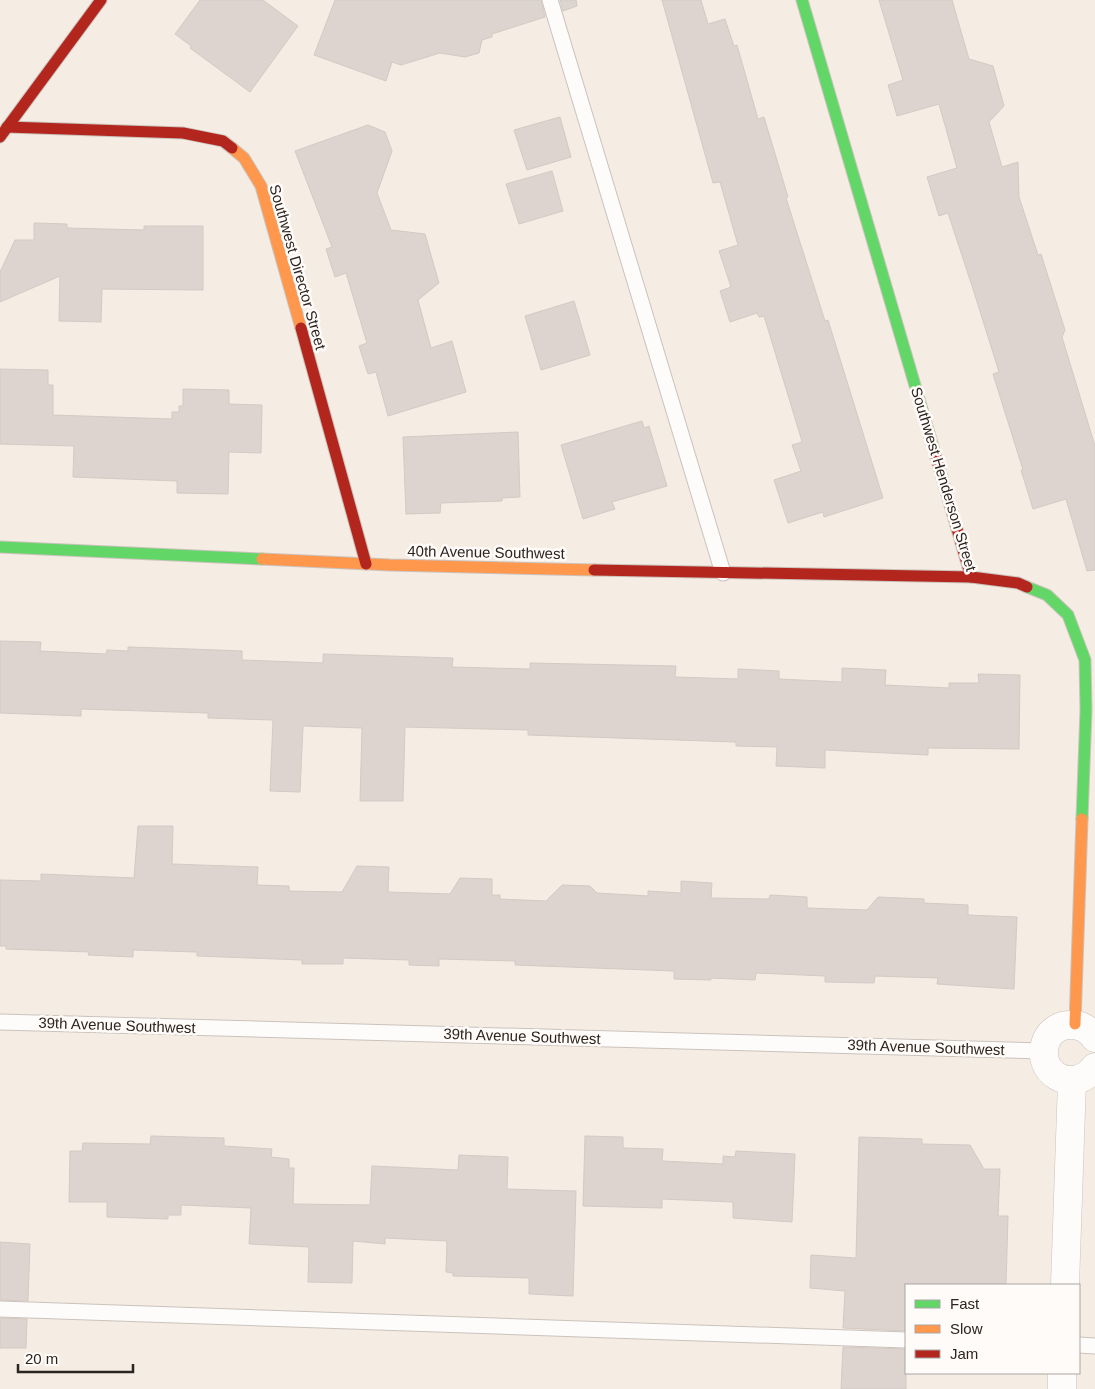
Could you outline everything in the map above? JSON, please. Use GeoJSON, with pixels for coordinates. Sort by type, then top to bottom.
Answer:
{"type":"FeatureCollection","features":[{"type":"Feature","properties":{"kind":"street"},"geometry":{"type":"LineString","coordinates":[[0,137],[101,0]]}},
{"type":"Feature","properties":{"kind":"street","name":"Southwest Henderson Street"},"geometry":{"type":"LineString","coordinates":[[802,0],[971,577],[1018,583],[1047,595],[1068,614],[1085,660],[1085,1031]]}},
{"type":"Feature","properties":{"kind":"street","name":"Southwest Director Street"},"geometry":{"type":"LineString","coordinates":[[7,126],[183,133],[223,141],[244,158],[261,186],[366,564]]}},
{"type":"Feature","properties":{"kind":"street","name":"40th Avenue Southwest"},"geometry":{"type":"LineString","coordinates":[[0,547],[366,564],[971,577]]}},
{"type":"Feature","properties":{"kind":"street"},"geometry":{"type":"LineString","coordinates":[[1065,1284],[1084,1074],[1057,1077],[1045,1063],[1043,1050],[1049,1035],[1056,1029],[1065,1025],[1085,1031]]}},
{"type":"Feature","properties":{"kind":"street"},"geometry":{"type":"LineString","coordinates":[[1062,1374],[1062,1389]]}},
{"type":"Feature","properties":{"kind":"lane"},"geometry":{"type":"LineString","coordinates":[[550,0],[723,573]]}},
{"type":"Feature","properties":{"kind":"lane","name":"39th Avenue Southwest"},"geometry":{"type":"LineString","coordinates":[[0,1022],[1043,1050]]}},
{"type":"Feature","properties":{"kind":"lane"},"geometry":{"type":"LineString","coordinates":[[0,1309],[905,1340]]}},
{"type":"Feature","properties":{"kind":"lane"},"geometry":{"type":"LineString","coordinates":[[1080,1345],[1095,1346]]}},
{"type":"Feature","properties":{"kind":"building"},"geometry":{"type":"Polygon","coordinates":[[[200,0],[263,0],[298,26],[250,92],[190,48],[191,46],[175,34],[200,0]]]}},
{"type":"Feature","properties":{"kind":"building"},"geometry":{"type":"Polygon","coordinates":[[[335,0],[541,0],[545,17],[492,34],[492,37],[482,40],[479,53],[465,57],[440,53],[401,65],[392,62],[386,81],[314,55],[335,0]]]}},
{"type":"Feature","properties":{"kind":"building"},"geometry":{"type":"Polygon","coordinates":[[[560,0],[576,0],[577,6],[563,11],[560,0]]]}},
{"type":"Feature","properties":{"kind":"building"},"geometry":{"type":"Polygon","coordinates":[[[662,0],[701,0],[708,24],[725,19],[734,46],[737,45],[758,119],[764,117],[788,197],[786,198],[825,321],[828,320],[883,498],[824,517],[823,512],[788,523],[774,480],[801,471],[792,445],[802,442],[764,316],[759,317],[757,313],[730,322],[720,291],[731,287],[719,251],[738,245],[720,182],[713,183],[662,0]]]}},
{"type":"Feature","properties":{"kind":"building"},"geometry":{"type":"Polygon","coordinates":[[[879,0],[952,0],[969,59],[993,66],[1004,106],[989,122],[1002,167],[1018,162],[1019,197],[1038,255],[1041,254],[1065,330],[1062,337],[1095,446],[1095,570],[1087,571],[1066,499],[1033,509],[993,374],[999,372],[973,289],[948,213],[939,216],[927,177],[957,168],[939,104],[897,116],[888,85],[903,80],[879,0]]]}},
{"type":"Feature","properties":{"kind":"building"},"geometry":{"type":"Polygon","coordinates":[[[560,117],[571,157],[527,170],[514,130],[560,117]]]}},
{"type":"Feature","properties":{"kind":"building"},"geometry":{"type":"Polygon","coordinates":[[[368,125],[385,132],[392,151],[377,193],[391,230],[425,234],[439,283],[418,300],[431,348],[452,341],[466,392],[388,416],[376,372],[368,374],[359,346],[367,343],[346,273],[335,277],[326,249],[332,247],[295,151],[368,125]]]}},
{"type":"Feature","properties":{"kind":"building"},"geometry":{"type":"Polygon","coordinates":[[[552,171],[563,211],[519,224],[506,184],[552,171]]]}},
{"type":"Feature","properties":{"kind":"building"},"geometry":{"type":"Polygon","coordinates":[[[34,223],[67,224],[67,228],[144,230],[144,226],[203,226],[203,290],[102,289],[101,322],[59,321],[60,276],[0,302],[0,272],[15,240],[34,240],[34,223]]]}},
{"type":"Feature","properties":{"kind":"building"},"geometry":{"type":"Polygon","coordinates":[[[574,301],[590,355],[541,370],[525,316],[574,301]]]}},
{"type":"Feature","properties":{"kind":"building"},"geometry":{"type":"Polygon","coordinates":[[[0,369],[48,370],[48,385],[53,385],[53,415],[172,419],[172,412],[179,412],[179,406],[183,406],[183,389],[229,390],[229,404],[262,405],[261,453],[229,452],[228,494],[177,493],[177,481],[73,477],[74,446],[0,444],[0,369]]]}},
{"type":"Feature","properties":{"kind":"building"},"geometry":{"type":"Polygon","coordinates":[[[642,421],[644,428],[649,426],[667,486],[612,502],[615,509],[583,519],[561,445],[642,421]]]}},
{"type":"Feature","properties":{"kind":"building"},"geometry":{"type":"Polygon","coordinates":[[[518,432],[520,497],[502,498],[502,501],[441,503],[440,513],[406,514],[403,437],[518,432]]]}},
{"type":"Feature","properties":{"kind":"building"},"geometry":{"type":"Polygon","coordinates":[[[0,641],[41,642],[40,651],[106,654],[107,650],[128,651],[128,647],[242,651],[242,660],[323,663],[323,654],[453,658],[452,667],[530,669],[530,663],[676,666],[675,677],[738,679],[738,669],[779,671],[779,679],[842,682],[842,668],[886,670],[885,685],[949,688],[949,683],[979,683],[978,674],[1020,675],[1019,749],[928,748],[928,755],[825,750],[825,768],[776,766],[777,747],[736,746],[736,742],[528,735],[528,730],[405,727],[403,801],[360,801],[362,728],[303,726],[300,792],[270,791],[273,720],[208,718],[208,713],[81,709],[81,716],[0,713],[0,641]]]}},
{"type":"Feature","properties":{"kind":"building"},"geometry":{"type":"Polygon","coordinates":[[[138,826],[173,826],[172,864],[258,867],[257,885],[289,886],[289,891],[342,892],[357,866],[389,867],[388,892],[450,894],[460,878],[492,879],[492,895],[500,895],[500,899],[546,901],[562,885],[590,886],[597,893],[648,896],[648,891],[681,893],[681,881],[712,883],[711,898],[769,899],[770,895],[807,897],[807,908],[867,910],[878,897],[924,899],[924,903],[968,905],[968,915],[1017,917],[1014,989],[937,984],[938,978],[875,976],[874,983],[825,982],[825,976],[756,973],[755,980],[674,979],[674,971],[515,965],[515,961],[439,959],[439,966],[409,965],[409,960],[343,958],[343,964],[302,964],[302,960],[197,956],[197,952],[133,950],[133,957],[88,955],[89,952],[6,949],[6,946],[0,946],[0,880],[41,881],[41,874],[134,878],[138,826]]]}},
{"type":"Feature","properties":{"kind":"building"},"geometry":{"type":"Polygon","coordinates":[[[151,1136],[224,1138],[224,1146],[272,1149],[271,1157],[289,1159],[289,1168],[294,1168],[293,1204],[370,1205],[372,1166],[458,1170],[459,1155],[508,1157],[507,1189],[576,1191],[573,1296],[529,1294],[529,1278],[453,1276],[453,1273],[446,1272],[447,1241],[385,1238],[385,1244],[353,1241],[352,1283],[308,1282],[309,1247],[249,1244],[251,1208],[181,1205],[181,1215],[168,1215],[168,1219],[107,1217],[107,1202],[69,1202],[70,1151],[82,1151],[83,1143],[150,1144],[151,1136]]]}},
{"type":"Feature","properties":{"kind":"building"},"geometry":{"type":"Polygon","coordinates":[[[585,1136],[623,1137],[623,1148],[663,1149],[662,1161],[723,1164],[723,1156],[735,1157],[736,1151],[795,1154],[792,1222],[733,1218],[733,1202],[662,1199],[662,1208],[583,1206],[585,1136]]]}},
{"type":"Feature","properties":{"kind":"building"},"geometry":{"type":"Polygon","coordinates":[[[859,1137],[922,1139],[922,1144],[970,1145],[984,1169],[1000,1169],[998,1216],[1008,1216],[1006,1284],[905,1284],[905,1331],[843,1328],[845,1291],[810,1288],[811,1255],[856,1258],[859,1137]]]}},
{"type":"Feature","properties":{"kind":"building"},"geometry":{"type":"Polygon","coordinates":[[[0,1242],[30,1244],[28,1301],[0,1300],[0,1242]]]}},
{"type":"Feature","properties":{"kind":"building"},"geometry":{"type":"Polygon","coordinates":[[[0,1318],[27,1319],[26,1348],[0,1348],[0,1318]]]}},
{"type":"Feature","properties":{"kind":"building"},"geometry":{"type":"Polygon","coordinates":[[[843,1347],[905,1349],[906,1389],[841,1389],[843,1347]]]}},
{"type":"Feature","properties":{"kind":"traffic: fast"},"geometry":{"type":"LineString","coordinates":[[802,0],[936,457]]}},
{"type":"Feature","properties":{"kind":"traffic: fast"},"geometry":{"type":"LineString","coordinates":[[0,547],[262,559]]}},
{"type":"Feature","properties":{"kind":"traffic: fast"},"geometry":{"type":"LineString","coordinates":[[1027,587],[1047,595],[1068,615],[1085,660],[1086,710],[1082,819]]}},
{"type":"Feature","properties":{"kind":"traffic: slow"},"geometry":{"type":"LineString","coordinates":[[232,148],[244,158],[261,186],[301,328]]}},
{"type":"Feature","properties":{"kind":"traffic: slow"},"geometry":{"type":"LineString","coordinates":[[262,559],[390,565],[594,570]]}},
{"type":"Feature","properties":{"kind":"traffic: slow"},"geometry":{"type":"LineString","coordinates":[[1075,1024],[1082,819]]}},
{"type":"Feature","properties":{"kind":"traffic: jam"},"geometry":{"type":"LineString","coordinates":[[0,137],[101,0]]}},
{"type":"Feature","properties":{"kind":"traffic: jam"},"geometry":{"type":"LineString","coordinates":[[7,127],[183,133],[223,141],[232,148]]}},
{"type":"Feature","properties":{"kind":"traffic: jam"},"geometry":{"type":"LineString","coordinates":[[301,328],[366,564]]}},
{"type":"Feature","properties":{"kind":"traffic: jam"},"geometry":{"type":"LineString","coordinates":[[936,457],[971,577],[1018,583],[1027,587]]}},
{"type":"Feature","properties":{"kind":"traffic: jam"},"geometry":{"type":"LineString","coordinates":[[594,570],[971,577]]}}]}
